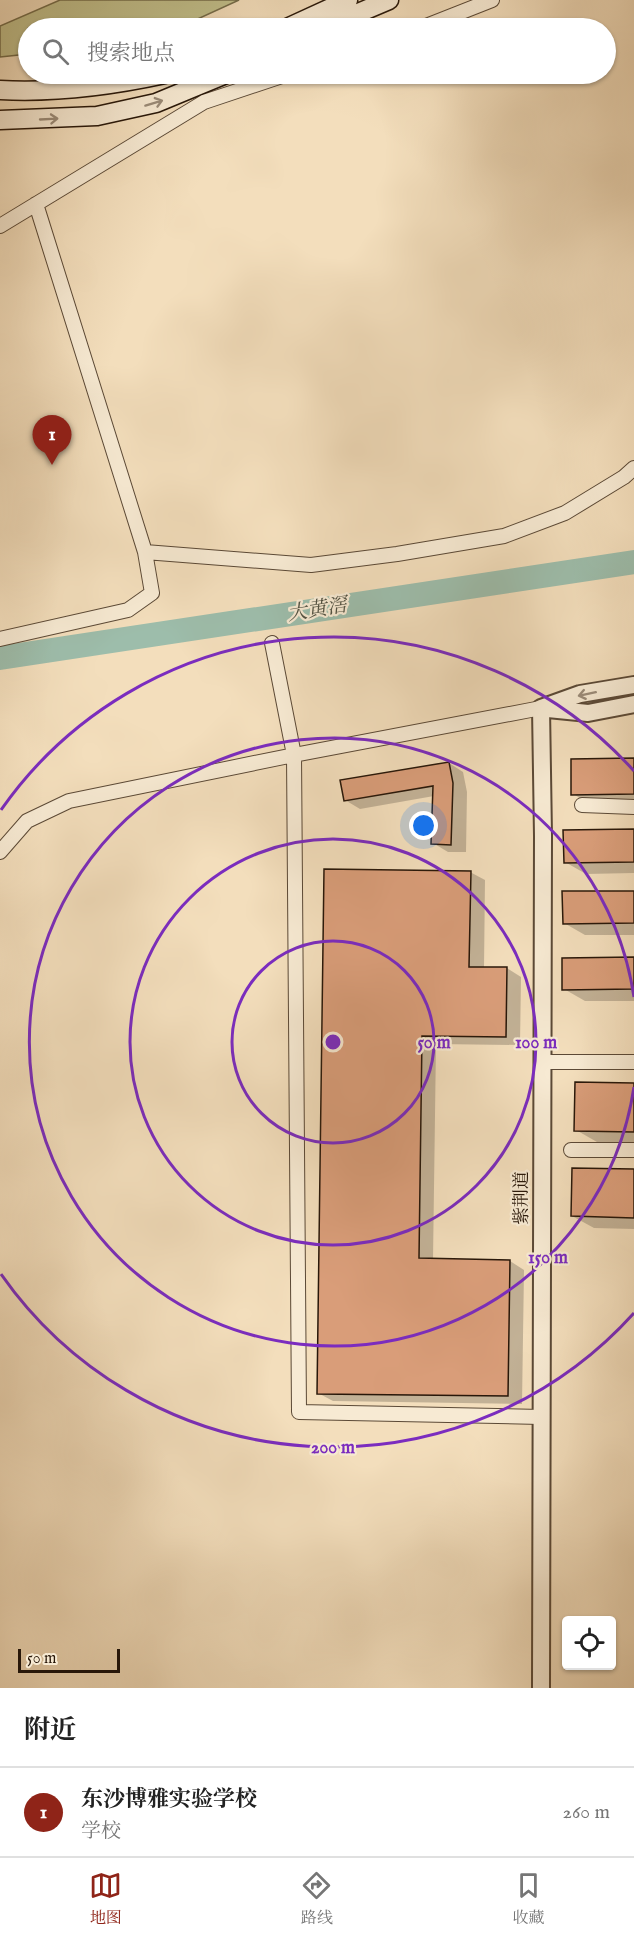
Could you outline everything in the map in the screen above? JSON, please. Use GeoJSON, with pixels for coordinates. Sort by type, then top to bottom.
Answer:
{"type":"FeatureCollection","features":[{"type":"Feature","properties":{"kind":"main road"},"geometry":{"type":"LineString","coordinates":[[309,18],[348,0]]}},
{"type":"Feature","properties":{"kind":"main road"},"geometry":{"type":"LineString","coordinates":[[347,18],[389,0]]}},
{"type":"Feature","properties":{"kind":"main road"},"geometry":{"type":"LineString","coordinates":[[0,90],[67,90],[111,84]]}},
{"type":"Feature","properties":{"kind":"main road"},"geometry":{"type":"LineString","coordinates":[[0,120],[97,116],[156,103],[202,84]]}},
{"type":"Feature","properties":{"kind":"street"},"geometry":{"type":"LineString","coordinates":[[446,18],[492,0]]}},
{"type":"Feature","properties":{"kind":"street"},"geometry":{"type":"LineString","coordinates":[[0,226],[204,102],[258,84]]}},
{"type":"Feature","properties":{"kind":"street"},"geometry":{"type":"LineString","coordinates":[[0,639],[128,610],[152,593],[145,552],[36,204]]}},
{"type":"Feature","properties":{"kind":"street"},"geometry":{"type":"LineString","coordinates":[[145,552],[311,565],[397,554],[504,536],[565,513],[624,477],[634,468]]}},
{"type":"Feature","properties":{"kind":"street"},"geometry":{"type":"LineString","coordinates":[[272,643],[294,755],[299,1412],[541,1417]]}},
{"type":"Feature","properties":{"kind":"street"},"geometry":{"type":"LineString","coordinates":[[0,852],[27,821],[69,801],[541,708],[580,694],[634,685]]}},
{"type":"Feature","properties":{"kind":"street"},"geometry":{"type":"LineString","coordinates":[[541,708],[588,713],[634,704]]}},
{"type":"Feature","properties":{"kind":"street","name":"紫荆道"},"geometry":{"type":"LineString","coordinates":[[541,708],[543,836],[541,1688]]}},
{"type":"Feature","properties":{"kind":"street"},"geometry":{"type":"LineString","coordinates":[[582,805],[634,807]]}},
{"type":"Feature","properties":{"kind":"street"},"geometry":{"type":"LineString","coordinates":[[542,1062],[634,1062]]}},
{"type":"Feature","properties":{"kind":"street"},"geometry":{"type":"LineString","coordinates":[[571,1150],[634,1150]]}},
{"type":"Feature","properties":{"kind":"shaded area"},"geometry":{"type":"Polygon","coordinates":[[[60,0],[239,0],[200,18],[18,18],[60,0]]]}},
{"type":"Feature","properties":{"kind":"shaded area"},"geometry":{"type":"Polygon","coordinates":[[[18,18],[18,55],[0,57],[0,26],[18,18]]]}},
{"type":"Feature","properties":{"kind":"building"},"geometry":{"type":"Polygon","coordinates":[[[634,758],[634,794],[571,795],[571,759],[634,758]]]}},
{"type":"Feature","properties":{"kind":"building"},"geometry":{"type":"Polygon","coordinates":[[[449,762],[453,783],[451,845],[431,844],[433,786],[344,801],[340,780],[449,762]]]}},
{"type":"Feature","properties":{"kind":"building"},"geometry":{"type":"Polygon","coordinates":[[[634,829],[634,862],[564,863],[563,830],[634,829]]]}},
{"type":"Feature","properties":{"kind":"building"},"geometry":{"type":"Polygon","coordinates":[[[324,869],[471,871],[469,967],[507,967],[506,1037],[422,1036],[419,1258],[510,1260],[508,1396],[317,1394],[324,869]]]}},
{"type":"Feature","properties":{"kind":"building"},"geometry":{"type":"Polygon","coordinates":[[[562,891],[634,891],[634,923],[563,924],[562,891]]]}},
{"type":"Feature","properties":{"kind":"building"},"geometry":{"type":"Polygon","coordinates":[[[634,957],[634,989],[562,990],[562,958],[634,957]]]}},
{"type":"Feature","properties":{"kind":"building"},"geometry":{"type":"Polygon","coordinates":[[[575,1082],[634,1083],[634,1132],[574,1131],[575,1082]]]}},
{"type":"Feature","properties":{"kind":"building"},"geometry":{"type":"Polygon","coordinates":[[[572,1168],[634,1169],[634,1218],[571,1216],[572,1168]]]}},
{"type":"Feature","properties":{"kind":"waterway","name":"大黄滘"},"geometry":{"type":"LineString","coordinates":[[0,658],[634,562]]}},
{"type":"Feature","properties":{"kind":"place","name":"东沙博雅实验学校"},"geometry":{"type":"Point","coordinates":[52,465]}}]}
